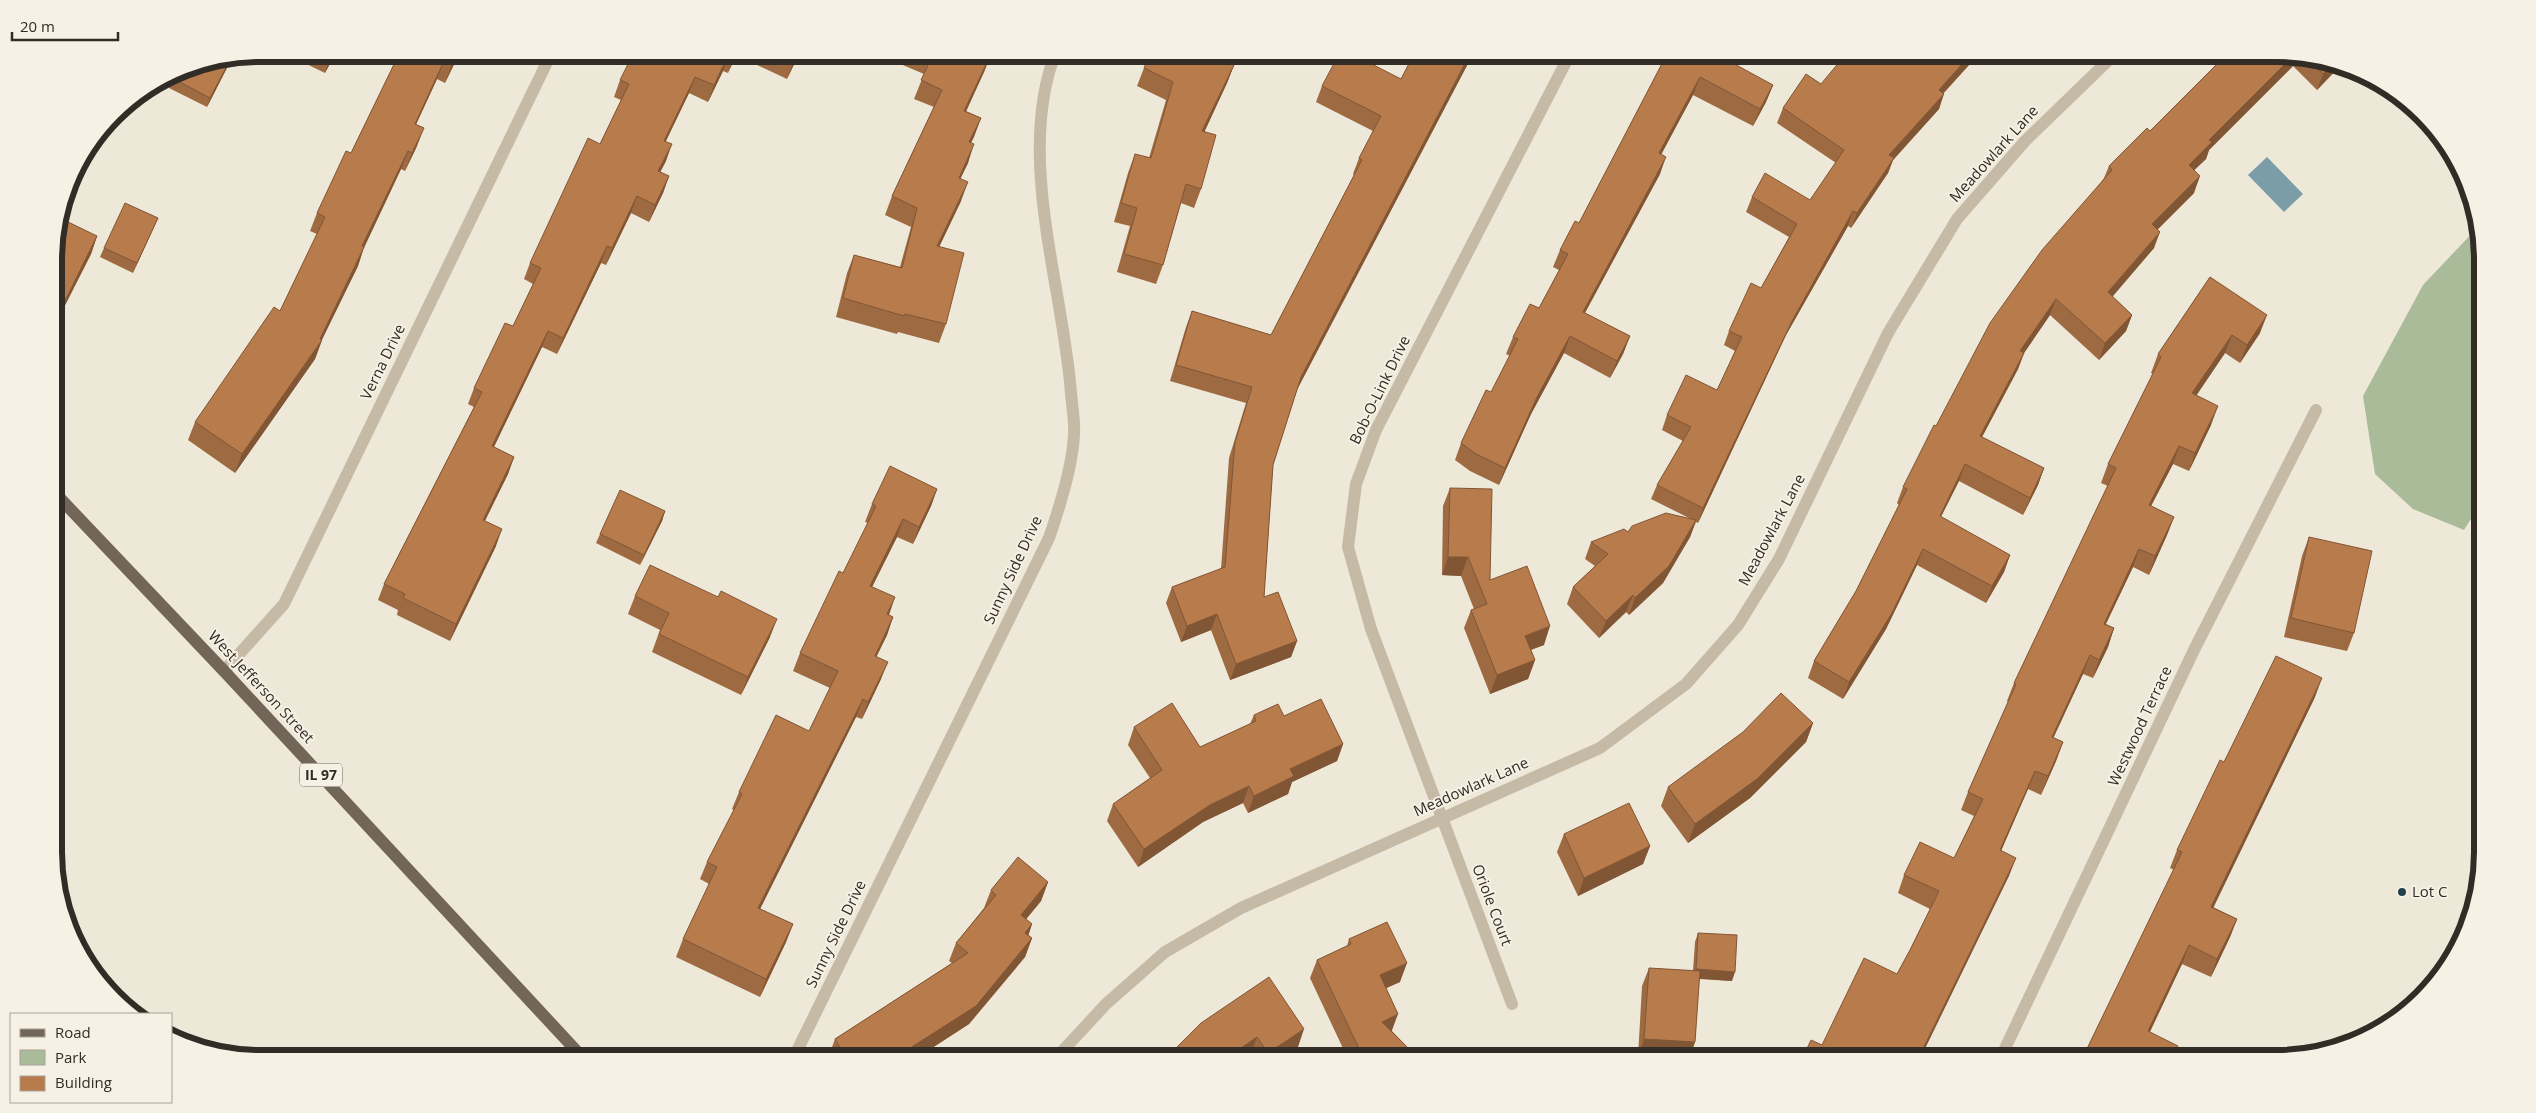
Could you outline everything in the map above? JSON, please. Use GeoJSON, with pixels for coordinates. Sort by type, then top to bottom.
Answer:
{"type":"FeatureCollection","features":[{"type":"Feature","properties":{"kind":"main road","name":"West Jefferson Street"},"geometry":{"type":"LineString","coordinates":[[62,500],[224,671],[576,1050]]}},
{"type":"Feature","properties":{"kind":"street","name":"Verna Drive"},"geometry":{"type":"LineString","coordinates":[[224,671],[284,604],[547,62]]}},
{"type":"Feature","properties":{"kind":"street","name":"Sunny Side Drive"},"geometry":{"type":"LineString","coordinates":[[797,1050],[1049,538],[1061,502],[1074,435],[1068,355],[1049,243],[1040,154],[1044,96],[1053,62]]}},
{"type":"Feature","properties":{"kind":"street","name":"Bob-O-Link Drive"},"geometry":{"type":"LineString","coordinates":[[1440,818],[1370,629],[1348,547],[1356,484],[1376,430],[1566,62]]}},
{"type":"Feature","properties":{"kind":"street","name":"Meadowlark Lane"},"geometry":{"type":"LineString","coordinates":[[1063,1050],[1106,1004],[1165,952],[1241,908],[1600,748],[1692,676],[1738,624],[1779,559],[1888,333],[1957,219],[2025,141],[2107,62]]}},
{"type":"Feature","properties":{"kind":"street","name":"Westwood Terrace"},"geometry":{"type":"LineString","coordinates":[[2004,1050],[2194,650],[2316,410]]}},
{"type":"Feature","properties":{"kind":"street","name":"Oriole Court"},"geometry":{"type":"LineString","coordinates":[[1440,818],[1512,1004]]}},
{"type":"Feature","properties":{"kind":"green space"},"geometry":{"type":"Polygon","coordinates":[[[2472,233],[2474,260],[2474,514],[2464,530],[2413,509],[2375,474],[2363,396],[2423,285],[2472,233]]]}},
{"type":"Feature","properties":{"kind":"water"},"geometry":{"type":"Polygon","coordinates":[[[2267,157],[2303,194],[2284,212],[2248,175],[2267,157]]]}},
{"type":"Feature","properties":{"kind":"building"},"geometry":{"type":"Polygon","coordinates":[[[395,62],[444,62],[415,124],[424,128],[412,153],[408,151],[362,246],[364,247],[320,339],[322,340],[242,454],[195,422],[274,307],[280,311],[325,217],[317,213],[346,151],[351,153],[395,62]]]}},
{"type":"Feature","properties":{"kind":"building"},"geometry":{"type":"Polygon","coordinates":[[[629,62],[725,62],[714,85],[695,77],[664,141],[672,144],[658,171],[669,176],[655,205],[637,196],[612,248],[607,246],[563,338],[548,331],[492,446],[514,457],[483,520],[502,529],[456,624],[403,598],[405,594],[384,584],[482,392],[474,388],[505,323],[513,326],[541,268],[530,263],[588,138],[600,144],[629,84],[620,80],[629,62]]]}},
{"type":"Feature","properties":{"kind":"building"},"geometry":{"type":"Polygon","coordinates":[[[930,62],[987,62],[964,111],[981,118],[969,142],[974,144],[959,178],[968,182],[937,246],[964,253],[946,324],[905,314],[904,316],[843,298],[854,255],[902,268],[917,208],[892,196],[942,90],[921,80],[930,62]]]}},
{"type":"Feature","properties":{"kind":"building"},"geometry":{"type":"Polygon","coordinates":[[[1147,62],[1228,62],[1234,65],[1202,131],[1216,135],[1201,189],[1186,184],[1163,265],[1124,254],[1137,208],[1121,203],[1135,154],[1151,158],[1173,82],[1144,68],[1147,62]]]}},
{"type":"Feature","properties":{"kind":"building"},"geometry":{"type":"Polygon","coordinates":[[[1335,62],[1368,62],[1401,79],[1410,62],[1466,62],[1301,377],[1273,465],[1264,597],[1278,592],[1297,641],[1236,664],[1217,614],[1187,626],[1172,587],[1225,567],[1235,442],[1252,387],[1176,365],[1192,311],[1271,335],[1362,160],[1359,158],[1381,116],[1322,86],[1335,62]]]}},
{"type":"Feature","properties":{"kind":"building"},"geometry":{"type":"Polygon","coordinates":[[[1663,62],[1731,62],[1773,85],[1760,109],[1700,77],[1659,153],[1666,157],[1583,312],[1630,336],[1617,361],[1570,336],[1537,397],[1505,468],[1476,454],[1461,443],[1486,390],[1491,392],[1518,339],[1513,337],[1530,304],[1539,308],[1568,254],[1560,250],[1575,221],[1579,223],[1663,62]]]}},
{"type":"Feature","properties":{"kind":"building"},"geometry":{"type":"Polygon","coordinates":[[[1839,62],[1964,62],[1939,90],[1944,94],[1889,155],[1894,158],[1857,213],[1853,211],[1792,321],[1703,508],[1657,485],[1691,427],[1667,415],[1686,375],[1717,390],[1742,337],[1729,331],[1751,283],[1761,288],[1797,224],[1752,197],[1765,173],[1810,200],[1844,150],[1783,108],[1806,74],[1821,84],[1839,62]]]}},
{"type":"Feature","properties":{"kind":"building"},"geometry":{"type":"Polygon","coordinates":[[[2219,62],[2286,63],[2209,140],[2212,142],[2189,165],[2200,176],[2152,224],[2160,232],[2108,292],[2132,315],[2105,343],[2056,299],[2020,351],[2024,353],[1980,436],[2044,468],[2030,498],[1965,464],[1940,516],[2010,555],[1992,586],[1923,549],[1892,613],[1849,682],[1814,661],[1856,591],[1907,489],[1903,487],[1934,425],[1936,426],[1990,323],[2042,250],[2112,170],[2109,166],[2147,128],[2150,131],[2219,62]]]}},
{"type":"Feature","properties":{"kind":"building"},"geometry":{"type":"Polygon","coordinates":[[[227,65],[210,98],[178,81],[209,69],[227,65]]]}},
{"type":"Feature","properties":{"kind":"building"},"geometry":{"type":"Polygon","coordinates":[[[2316,66],[2327,69],[2323,74],[2316,66]]]}},
{"type":"Feature","properties":{"kind":"building"},"geometry":{"type":"Polygon","coordinates":[[[125,203],[158,218],[137,263],[104,248],[125,203]]]}},
{"type":"Feature","properties":{"kind":"building"},"geometry":{"type":"Polygon","coordinates":[[[66,221],[97,236],[66,299],[62,297],[62,260],[66,221]]]}},
{"type":"Feature","properties":{"kind":"building"},"geometry":{"type":"Polygon","coordinates":[[[2210,277],[2267,315],[2247,345],[2232,335],[2192,393],[2218,406],[2195,453],[2179,446],[2149,505],[2174,517],[2155,556],[2139,549],[2104,624],[2114,628],[2099,660],[2090,655],[2052,737],[2063,742],[2048,776],[2035,771],[2000,850],[2016,858],[1922,1050],[1806,1050],[1811,1040],[1822,1045],[1864,958],[1897,974],[1910,950],[1939,891],[1904,875],[1920,842],[1954,858],[1983,799],[1968,792],[2016,684],[2014,683],[2116,468],[2108,464],[2161,357],[2158,354],[2210,277]]]}},
{"type":"Feature","properties":{"kind":"building"},"geometry":{"type":"Polygon","coordinates":[[[890,466],[937,489],[919,527],[903,519],[870,586],[895,597],[887,614],[893,617],[875,656],[888,662],[868,702],[863,699],[758,908],[793,924],[766,979],[683,939],[717,867],[707,862],[742,794],[739,792],[776,715],[809,731],[838,671],[800,653],[839,571],[843,573],[876,506],[872,504],[890,466]]]}},
{"type":"Feature","properties":{"kind":"building"},"geometry":{"type":"Polygon","coordinates":[[[1450,488],[1492,489],[1490,580],[1527,566],[1550,626],[1525,636],[1535,660],[1497,675],[1471,610],[1487,604],[1468,557],[1448,557],[1450,488]]]}},
{"type":"Feature","properties":{"kind":"building"},"geometry":{"type":"Polygon","coordinates":[[[620,490],[665,511],[644,555],[600,534],[620,490]]]}},
{"type":"Feature","properties":{"kind":"building"},"geometry":{"type":"Polygon","coordinates":[[[1666,513],[1696,520],[1669,566],[1635,598],[1633,595],[1606,621],[1573,587],[1608,554],[1591,542],[1624,529],[1628,532],[1632,526],[1666,513]]]}},
{"type":"Feature","properties":{"kind":"building"},"geometry":{"type":"Polygon","coordinates":[[[2309,537],[2372,551],[2354,633],[2291,618],[2309,537]]]}},
{"type":"Feature","properties":{"kind":"building"},"geometry":{"type":"Polygon","coordinates":[[[650,565],[718,597],[721,591],[777,619],[748,677],[659,634],[669,613],[635,596],[650,565]]]}},
{"type":"Feature","properties":{"kind":"building"},"geometry":{"type":"Polygon","coordinates":[[[2276,656],[2322,678],[2211,907],[2237,919],[2217,959],[2189,945],[2148,1031],[2178,1046],[2176,1050],[2086,1050],[2182,852],[2177,850],[2220,760],[2224,762],[2276,656]]]}},
{"type":"Feature","properties":{"kind":"building"},"geometry":{"type":"Polygon","coordinates":[[[1781,693],[1813,723],[1757,779],[1695,824],[1668,787],[1743,732],[1781,693]]]}},
{"type":"Feature","properties":{"kind":"building"},"geometry":{"type":"Polygon","coordinates":[[[1321,699],[1343,744],[1290,769],[1294,776],[1254,796],[1249,786],[1210,805],[1144,849],[1113,804],[1162,770],[1134,727],[1172,703],[1200,747],[1256,721],[1254,715],[1278,704],[1284,716],[1321,699]]]}},
{"type":"Feature","properties":{"kind":"building"},"geometry":{"type":"Polygon","coordinates":[[[1629,803],[1650,846],[1584,878],[1564,834],[1629,803]]]}},
{"type":"Feature","properties":{"kind":"building"},"geometry":{"type":"Polygon","coordinates":[[[1018,857],[1048,882],[1021,915],[1032,924],[1025,933],[1032,938],[976,1006],[907,1050],[842,1050],[835,1039],[968,953],[956,943],[996,895],[991,890],[1018,857]]]}},
{"type":"Feature","properties":{"kind":"building"},"geometry":{"type":"Polygon","coordinates":[[[1387,922],[1407,963],[1380,975],[1398,1014],[1382,1022],[1410,1050],[1360,1050],[1317,960],[1351,944],[1349,939],[1387,922]]]}},
{"type":"Feature","properties":{"kind":"building"},"geometry":{"type":"Polygon","coordinates":[[[1698,933],[1737,935],[1735,972],[1696,969],[1698,933]]]}},
{"type":"Feature","properties":{"kind":"building"},"geometry":{"type":"Polygon","coordinates":[[[1649,968],[1700,971],[1695,1042],[1644,1039],[1649,968]]]}},
{"type":"Feature","properties":{"kind":"building"},"geometry":{"type":"Polygon","coordinates":[[[1269,977],[1304,1029],[1272,1050],[1266,1050],[1257,1037],[1238,1050],[1174,1050],[1201,1023],[1269,977]]]}},
{"type":"Feature","properties":{"kind":"place","name":"Lot C"},"geometry":{"type":"Point","coordinates":[2402,892]}}]}
